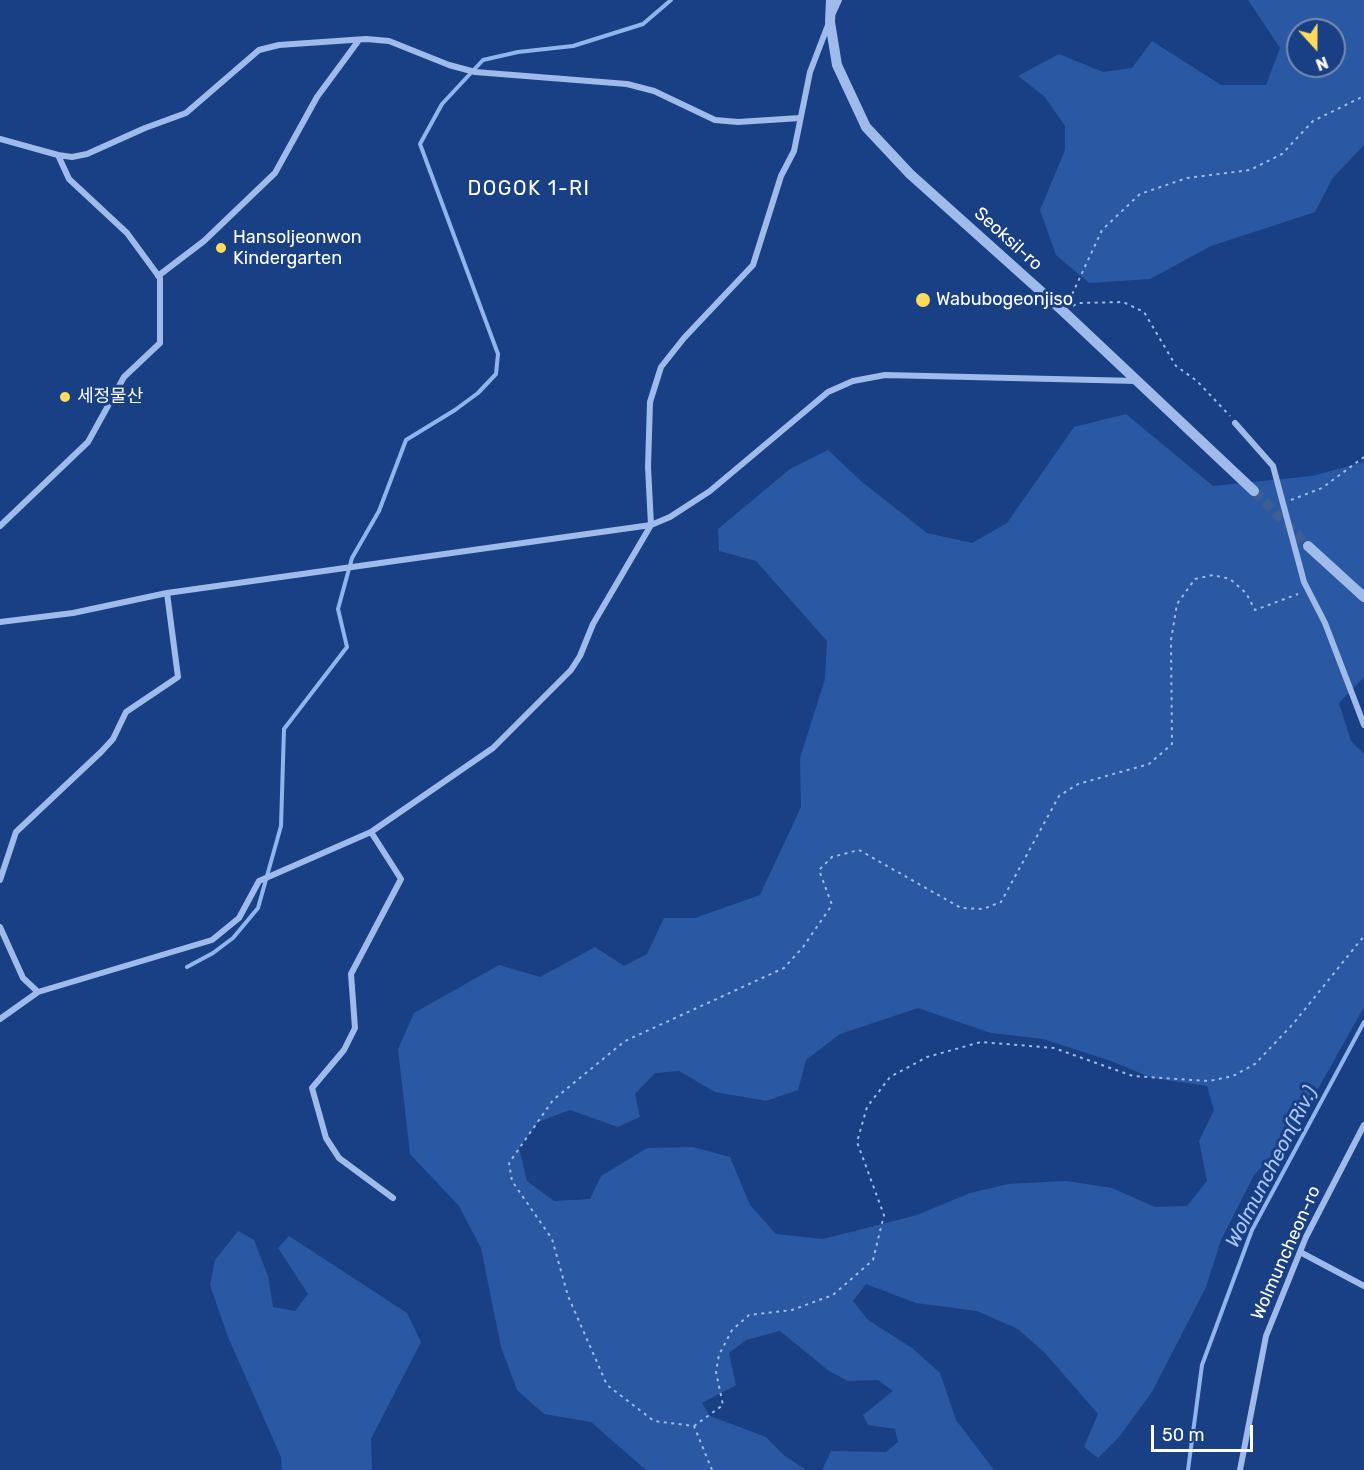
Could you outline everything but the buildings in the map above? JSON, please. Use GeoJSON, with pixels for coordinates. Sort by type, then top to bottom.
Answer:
{"type":"FeatureCollection","features":[{"type":"Feature","properties":{"kind":"street","name":"Seoksil-ro"},"geometry":{"type":"LineString","coordinates":[[831,0],[830,22],[837,65],[866,127],[910,174],[1064,312],[1254,491]]}},
{"type":"Feature","properties":{"kind":"street"},"geometry":{"type":"LineString","coordinates":[[0,1019],[38,992],[212,940],[238,918],[259,881],[371,832],[493,748],[571,670],[580,656],[593,624],[651,525],[648,467],[650,402],[661,367],[684,338],[753,266],[781,176],[794,151],[810,72],[839,0]]}},
{"type":"Feature","properties":{"kind":"street"},"geometry":{"type":"LineString","coordinates":[[0,139],[58,155],[72,157],[87,154],[145,128],[186,113],[259,50],[279,45],[359,40],[389,41],[449,65],[475,72],[627,84],[654,91],[715,120],[738,122],[801,118]]}},
{"type":"Feature","properties":{"kind":"street"},"geometry":{"type":"LineString","coordinates":[[158,276],[212,234],[275,173],[317,97],[359,40]]}},
{"type":"Feature","properties":{"kind":"street"},"geometry":{"type":"LineString","coordinates":[[0,526],[88,442],[124,377],[160,343],[158,276],[127,233],[69,179],[58,155]]}},
{"type":"Feature","properties":{"kind":"street"},"geometry":{"type":"LineString","coordinates":[[0,622],[73,613],[167,593],[651,525],[670,517],[710,491],[828,392],[853,381],[885,375],[1137,381]]}},
{"type":"Feature","properties":{"kind":"street"},"geometry":{"type":"LineString","coordinates":[[1235,423],[1273,466],[1294,551],[1308,591],[1325,623],[1364,725]]}},
{"type":"Feature","properties":{"kind":"street"},"geometry":{"type":"LineString","coordinates":[[1308,546],[1364,597]]}},
{"type":"Feature","properties":{"kind":"street"},"geometry":{"type":"LineString","coordinates":[[0,877],[16,832],[113,739],[126,712],[178,677],[167,593]]}},
{"type":"Feature","properties":{"kind":"street"},"geometry":{"type":"LineString","coordinates":[[371,832],[401,879],[351,974],[355,1028],[344,1050],[312,1089],[326,1138],[339,1158],[393,1198]]}},
{"type":"Feature","properties":{"kind":"street"},"geometry":{"type":"LineString","coordinates":[[0,927],[23,978],[38,992]]}},
{"type":"Feature","properties":{"kind":"street","name":"Wolmuncheon-ro"},"geometry":{"type":"LineString","coordinates":[[1240,1470],[1266,1336],[1300,1251],[1364,1125]]}},
{"type":"Feature","properties":{"kind":"street"},"geometry":{"type":"LineString","coordinates":[[1300,1251],[1364,1286]]}},
{"type":"Feature","properties":{"kind":"path"},"geometry":{"type":"LineString","coordinates":[[1064,312],[1102,230],[1140,194],[1187,178],[1250,170],[1282,154],[1313,121],[1364,96]]}},
{"type":"Feature","properties":{"kind":"path"},"geometry":{"type":"LineString","coordinates":[[1064,312],[1078,303],[1123,302],[1144,312],[1176,366],[1197,381],[1235,423]]}},
{"type":"Feature","properties":{"kind":"path"},"geometry":{"type":"LineString","coordinates":[[1282,503],[1322,488],[1364,457]]}},
{"type":"Feature","properties":{"kind":"path"},"geometry":{"type":"LineString","coordinates":[[1308,591],[1255,610],[1246,593],[1230,579],[1213,575],[1195,579],[1178,604],[1172,640],[1172,744],[1149,764],[1078,784],[1059,796],[1001,902],[983,909],[961,908],[859,850],[832,857],[819,870],[832,905],[803,947],[784,968],[625,1041],[554,1100],[509,1163],[512,1181],[552,1239],[568,1296],[607,1385],[654,1421],[694,1426],[723,1405],[716,1372],[719,1355],[732,1330],[749,1315],[792,1310],[833,1295],[873,1260],[884,1215],[857,1142],[867,1107],[890,1077],[927,1057],[981,1042],[1053,1048],[1133,1076],[1209,1081],[1233,1076],[1255,1064],[1293,1024],[1364,936]]}},
{"type":"Feature","properties":{"kind":"path"},"geometry":{"type":"LineString","coordinates":[[694,1426],[712,1470]]}},
{"type":"Feature","properties":{"kind":"shaded area"},"geometry":{"type":"Polygon","coordinates":[[[1248,0],[1364,0],[1364,145],[1332,179],[1315,212],[1211,246],[1150,279],[1089,283],[1056,255],[1040,210],[1065,150],[1065,126],[1044,96],[1018,76],[1059,54],[1103,72],[1132,68],[1152,41],[1221,85],[1266,85],[1280,48],[1248,0]]]}},
{"type":"Feature","properties":{"kind":"shaded area"},"geometry":{"type":"Polygon","coordinates":[[[1126,414],[1213,486],[1312,476],[1364,462],[1364,677],[1339,703],[1351,741],[1364,754],[1364,1007],[1295,1130],[1254,1175],[1221,1240],[1206,1287],[1152,1392],[1119,1437],[1098,1458],[1084,1447],[1098,1414],[1045,1353],[1018,1329],[977,1311],[916,1303],[866,1284],[853,1301],[868,1320],[912,1348],[940,1373],[956,1420],[994,1470],[822,1470],[831,1451],[886,1452],[898,1442],[895,1429],[868,1425],[863,1415],[893,1391],[878,1380],[848,1381],[829,1371],[780,1331],[746,1340],[729,1353],[736,1385],[702,1403],[710,1416],[766,1437],[785,1456],[806,1470],[646,1470],[591,1422],[544,1414],[517,1390],[501,1347],[481,1248],[459,1206],[410,1154],[398,1049],[414,1013],[499,965],[540,977],[595,947],[624,966],[647,954],[664,918],[695,918],[760,895],[801,807],[800,758],[825,679],[827,641],[756,561],[719,551],[718,529],[790,469],[828,450],[862,482],[927,533],[972,543],[1007,523],[1074,427],[1126,414]],[[918,1008],[840,1034],[806,1060],[798,1090],[766,1101],[715,1092],[679,1071],[655,1073],[635,1094],[640,1117],[618,1127],[570,1110],[538,1122],[519,1148],[527,1181],[554,1201],[590,1199],[601,1176],[647,1148],[693,1147],[730,1157],[750,1205],[776,1234],[823,1239],[917,1215],[970,1193],[1008,1184],[1067,1181],[1112,1188],[1155,1207],[1187,1206],[1207,1181],[1199,1141],[1214,1110],[1207,1086],[1152,1078],[1111,1061],[1043,1039],[991,1033],[918,1008]]]}},
{"type":"Feature","properties":{"kind":"shaded area"},"geometry":{"type":"Polygon","coordinates":[[[238,1231],[254,1240],[268,1276],[273,1307],[295,1311],[308,1294],[278,1248],[289,1236],[407,1313],[421,1342],[371,1439],[372,1470],[282,1470],[281,1457],[228,1337],[210,1285],[215,1260],[238,1231]]]}},
{"type":"Feature","properties":{"kind":"waterway"},"geometry":{"type":"LineString","coordinates":[[187,967],[213,953],[233,938],[258,908],[281,826],[284,729],[347,647],[338,609],[352,558],[379,511],[406,440],[455,410],[478,393],[496,374],[498,354],[420,144],[442,104],[483,60],[518,52],[573,46],[643,24],[671,0]]}},
{"type":"Feature","properties":{"kind":"waterway","name":"Wolmuncheon(Riv.)"},"geometry":{"type":"LineString","coordinates":[[1188,1470],[1202,1365],[1252,1230],[1364,1022]]}},
{"type":"Feature","properties":{"kind":"tunnel"},"geometry":{"type":"LineString","coordinates":[[1254,491],[1308,546]]}},
{"type":"Feature","properties":{"kind":"place","name":"Hansoljeonwon Kindergarten"},"geometry":{"type":"Point","coordinates":[221,248]}},
{"type":"Feature","properties":{"kind":"place","name":"Wabubogeonjiso"},"geometry":{"type":"Point","coordinates":[923,300]}},
{"type":"Feature","properties":{"kind":"place","name":"세정물산"},"geometry":{"type":"Point","coordinates":[65,397]}},
{"type":"Feature","properties":{"kind":"district","name":"DOGOK 1-RI"},"geometry":{"type":"Point","coordinates":[529,189]}}]}
